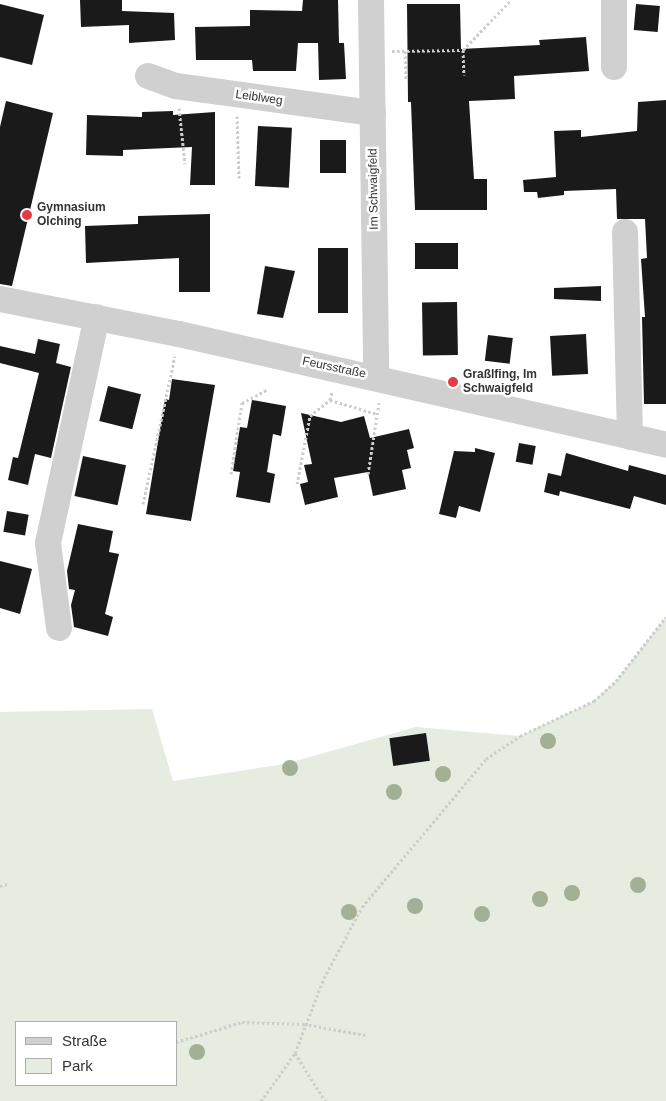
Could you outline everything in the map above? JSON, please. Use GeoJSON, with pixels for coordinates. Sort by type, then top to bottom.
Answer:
{"type":"FeatureCollection","features":[{"type":"Feature","properties":{"kind":"street","name":"Im Schwaigfeld"},"geometry":{"type":"LineString","coordinates":[[371,0],[380,378]]}},
{"type":"Feature","properties":{"kind":"street"},"geometry":{"type":"LineString","coordinates":[[614,0],[614,67]]}},
{"type":"Feature","properties":{"kind":"street","name":"Leiblweg"},"geometry":{"type":"LineString","coordinates":[[148,76],[176,86],[373,113]]}},
{"type":"Feature","properties":{"kind":"street"},"geometry":{"type":"LineString","coordinates":[[625,232],[630,437]]}},
{"type":"Feature","properties":{"kind":"street","name":"Feursstraße"},"geometry":{"type":"LineString","coordinates":[[0,299],[179,334],[339,371],[380,378],[666,445]]}},
{"type":"Feature","properties":{"kind":"street"},"geometry":{"type":"LineString","coordinates":[[59,628],[48,543],[97,317]]}},
{"type":"Feature","properties":{"kind":"path"},"geometry":{"type":"LineString","coordinates":[[372,51],[463,50],[510,1]]}},
{"type":"Feature","properties":{"kind":"path"},"geometry":{"type":"LineString","coordinates":[[463,50],[464,75]]}},
{"type":"Feature","properties":{"kind":"path"},"geometry":{"type":"LineString","coordinates":[[405,51],[406,80]]}},
{"type":"Feature","properties":{"kind":"path"},"geometry":{"type":"LineString","coordinates":[[176,86],[185,164]]}},
{"type":"Feature","properties":{"kind":"path"},"geometry":{"type":"LineString","coordinates":[[236,95],[239,178]]}},
{"type":"Feature","properties":{"kind":"path"},"geometry":{"type":"LineString","coordinates":[[143,504],[179,334]]}},
{"type":"Feature","properties":{"kind":"path"},"geometry":{"type":"LineString","coordinates":[[297,484],[310,416],[330,400],[339,371]]}},
{"type":"Feature","properties":{"kind":"path"},"geometry":{"type":"LineString","coordinates":[[368,474],[380,378]]}},
{"type":"Feature","properties":{"kind":"path"},"geometry":{"type":"LineString","coordinates":[[231,474],[242,403],[268,389]]}},
{"type":"Feature","properties":{"kind":"path"},"geometry":{"type":"LineString","coordinates":[[330,400],[377,414]]}},
{"type":"Feature","properties":{"kind":"path"},"geometry":{"type":"LineString","coordinates":[[261,1101],[295,1053],[304,1024],[362,907],[486,759],[520,736],[594,701],[616,681],[666,617]]}},
{"type":"Feature","properties":{"kind":"path"},"geometry":{"type":"LineString","coordinates":[[0,886],[8,884]]}},
{"type":"Feature","properties":{"kind":"path"},"geometry":{"type":"LineString","coordinates":[[178,1041],[242,1022],[304,1024],[365,1035]]}},
{"type":"Feature","properties":{"kind":"path"},"geometry":{"type":"LineString","coordinates":[[295,1053],[325,1101]]}},
{"type":"Feature","properties":{"kind":"green space"},"geometry":{"type":"Polygon","coordinates":[[[666,617],[666,1101],[0,1101],[0,712],[152,709],[173,781],[285,764],[416,727],[520,736],[594,701],[616,681],[666,617]]]}},
{"type":"Feature","properties":{"kind":"building"},"geometry":{"type":"Polygon","coordinates":[[[80,0],[122,0],[122,11],[174,13],[175,40],[129,43],[129,25],[81,27],[80,0]]]}},
{"type":"Feature","properties":{"kind":"building"},"geometry":{"type":"Polygon","coordinates":[[[303,0],[338,0],[339,43],[344,43],[346,79],[319,80],[318,43],[298,43],[296,71],[253,71],[252,60],[196,60],[195,27],[250,26],[250,10],[302,11],[303,0]]]}},
{"type":"Feature","properties":{"kind":"building"},"geometry":{"type":"Polygon","coordinates":[[[0,4],[44,15],[32,65],[0,57],[0,4]]]}},
{"type":"Feature","properties":{"kind":"building"},"geometry":{"type":"Polygon","coordinates":[[[407,4],[460,4],[461,49],[540,45],[539,40],[586,37],[589,71],[514,76],[515,99],[469,101],[474,179],[487,179],[487,210],[415,210],[411,102],[408,102],[407,4]]]}},
{"type":"Feature","properties":{"kind":"building"},"geometry":{"type":"Polygon","coordinates":[[[636,4],[660,6],[658,32],[634,30],[636,4]]]}},
{"type":"Feature","properties":{"kind":"building"},"geometry":{"type":"Polygon","coordinates":[[[666,100],[666,404],[644,404],[642,317],[645,317],[641,259],[647,258],[645,219],[617,219],[616,189],[564,191],[564,195],[538,198],[537,192],[524,192],[523,180],[556,177],[554,131],[581,130],[581,137],[637,131],[638,102],[666,100]]]}},
{"type":"Feature","properties":{"kind":"building"},"geometry":{"type":"Polygon","coordinates":[[[6,101],[53,113],[12,286],[0,284],[0,127],[6,101]]]}},
{"type":"Feature","properties":{"kind":"building"},"geometry":{"type":"Polygon","coordinates":[[[173,111],[173,115],[215,112],[215,185],[190,185],[192,147],[123,150],[123,156],[86,155],[87,115],[142,117],[142,112],[173,111]]]}},
{"type":"Feature","properties":{"kind":"building"},"geometry":{"type":"Polygon","coordinates":[[[258,126],[292,128],[289,188],[255,186],[258,126]]]}},
{"type":"Feature","properties":{"kind":"building"},"geometry":{"type":"Polygon","coordinates":[[[320,140],[346,140],[346,173],[320,173],[320,140]]]}},
{"type":"Feature","properties":{"kind":"building"},"geometry":{"type":"Polygon","coordinates":[[[210,214],[210,292],[179,292],[179,258],[86,263],[85,226],[138,224],[138,216],[210,214]]]}},
{"type":"Feature","properties":{"kind":"building"},"geometry":{"type":"Polygon","coordinates":[[[415,243],[458,243],[458,269],[415,269],[415,243]]]}},
{"type":"Feature","properties":{"kind":"building"},"geometry":{"type":"Polygon","coordinates":[[[318,248],[348,248],[348,313],[318,313],[318,248]]]}},
{"type":"Feature","properties":{"kind":"building"},"geometry":{"type":"Polygon","coordinates":[[[265,266],[295,271],[283,318],[257,314],[265,266]]]}},
{"type":"Feature","properties":{"kind":"building"},"geometry":{"type":"Polygon","coordinates":[[[601,286],[601,301],[554,299],[554,288],[601,286]]]}},
{"type":"Feature","properties":{"kind":"building"},"geometry":{"type":"Polygon","coordinates":[[[457,302],[458,355],[423,356],[422,303],[457,302]]]}},
{"type":"Feature","properties":{"kind":"building"},"geometry":{"type":"Polygon","coordinates":[[[586,334],[588,374],[552,376],[550,336],[586,334]]]}},
{"type":"Feature","properties":{"kind":"building"},"geometry":{"type":"Polygon","coordinates":[[[488,335],[513,338],[510,364],[485,361],[488,335]]]}},
{"type":"Feature","properties":{"kind":"building"},"geometry":{"type":"Polygon","coordinates":[[[38,339],[60,344],[56,363],[71,367],[51,458],[35,454],[28,485],[8,480],[13,457],[18,458],[39,373],[0,363],[0,346],[35,354],[38,339]]]}},
{"type":"Feature","properties":{"kind":"building"},"geometry":{"type":"Polygon","coordinates":[[[172,379],[215,385],[191,521],[146,514],[165,399],[169,400],[172,379]]]}},
{"type":"Feature","properties":{"kind":"building"},"geometry":{"type":"Polygon","coordinates":[[[108,386],[141,394],[132,429],[99,421],[108,386]]]}},
{"type":"Feature","properties":{"kind":"building"},"geometry":{"type":"Polygon","coordinates":[[[252,400],[286,406],[281,436],[273,434],[267,472],[275,474],[270,503],[236,497],[240,472],[233,471],[240,427],[247,428],[252,400]]]}},
{"type":"Feature","properties":{"kind":"building"},"geometry":{"type":"Polygon","coordinates":[[[301,413],[341,422],[364,416],[370,438],[409,429],[414,448],[407,450],[411,468],[402,470],[406,489],[373,496],[368,472],[334,478],[338,497],[305,505],[300,484],[308,482],[304,465],[312,464],[301,413]]]}},
{"type":"Feature","properties":{"kind":"building"},"geometry":{"type":"Polygon","coordinates":[[[519,443],[536,446],[532,465],[516,462],[519,443]]]}},
{"type":"Feature","properties":{"kind":"building"},"geometry":{"type":"Polygon","coordinates":[[[475,448],[495,453],[480,512],[459,506],[456,518],[439,514],[454,451],[475,452],[475,448]]]}},
{"type":"Feature","properties":{"kind":"building"},"geometry":{"type":"Polygon","coordinates":[[[566,453],[628,471],[629,465],[666,475],[666,505],[634,496],[630,509],[560,491],[559,496],[544,492],[548,473],[561,476],[566,453]]]}},
{"type":"Feature","properties":{"kind":"building"},"geometry":{"type":"Polygon","coordinates":[[[83,456],[126,465],[118,505],[74,496],[83,456]]]}},
{"type":"Feature","properties":{"kind":"building"},"geometry":{"type":"Polygon","coordinates":[[[7,511],[29,515],[25,536],[3,532],[7,511]]]}},
{"type":"Feature","properties":{"kind":"building"},"geometry":{"type":"Polygon","coordinates":[[[78,524],[113,531],[109,552],[119,554],[105,614],[113,617],[108,636],[74,627],[71,605],[75,590],[69,589],[67,571],[78,524]]]}},
{"type":"Feature","properties":{"kind":"building"},"geometry":{"type":"Polygon","coordinates":[[[0,561],[32,569],[20,614],[0,608],[0,561]]]}},
{"type":"Feature","properties":{"kind":"building"},"geometry":{"type":"Polygon","coordinates":[[[426,733],[430,761],[393,766],[389,738],[426,733]]]}},
{"type":"Feature","properties":{"kind":"place","name":"Gymnasium Olching"},"geometry":{"type":"Point","coordinates":[27,215]}},
{"type":"Feature","properties":{"kind":"place","name":"Graßlfing, Im Schwaigfeld"},"geometry":{"type":"Point","coordinates":[453,382]}}]}
